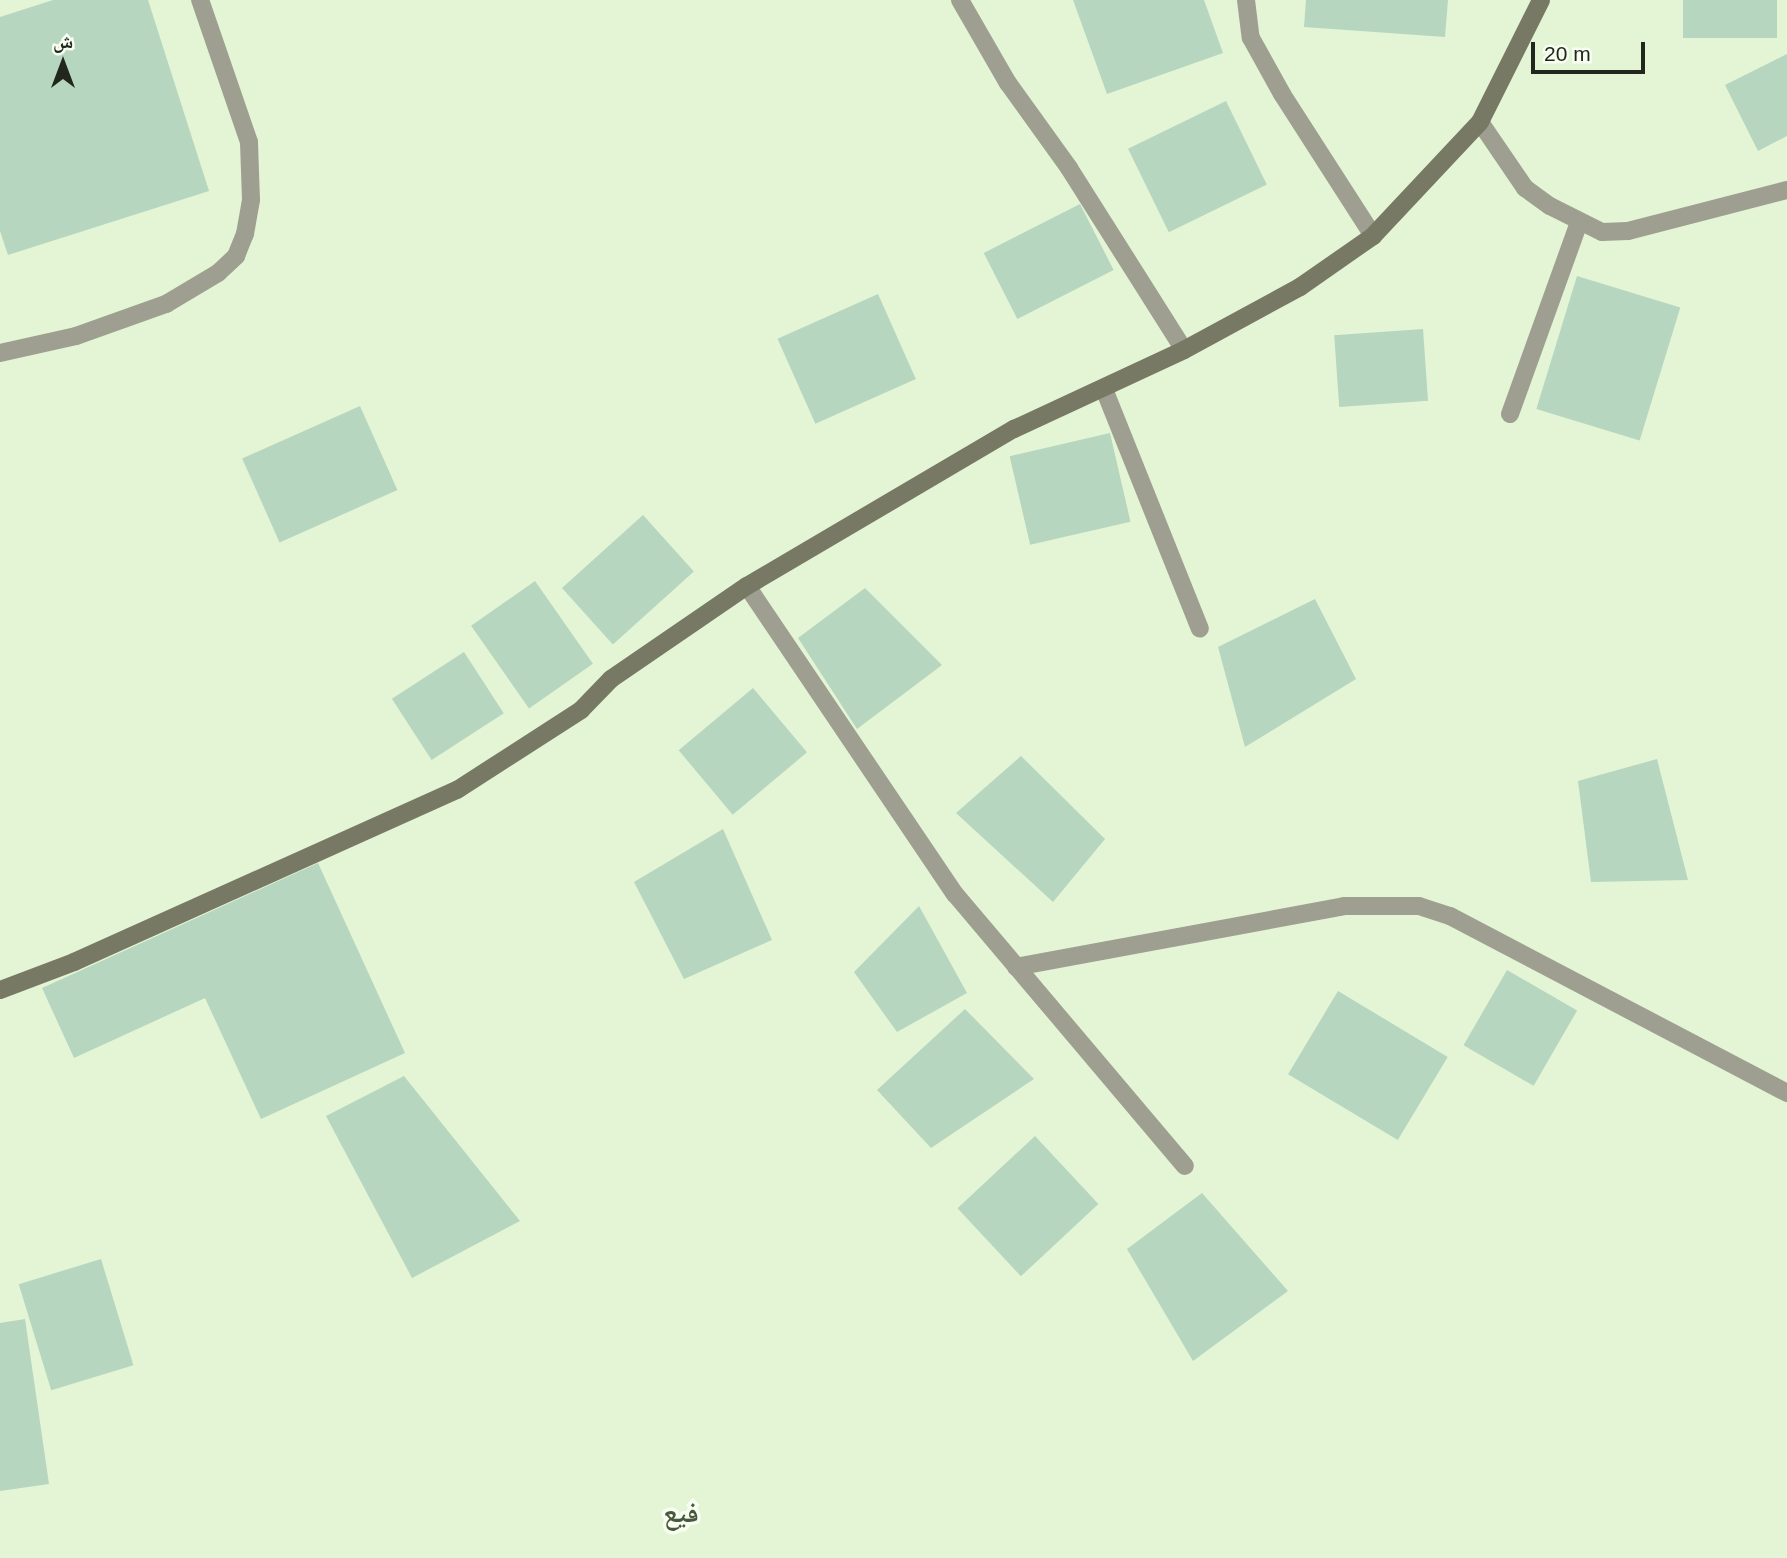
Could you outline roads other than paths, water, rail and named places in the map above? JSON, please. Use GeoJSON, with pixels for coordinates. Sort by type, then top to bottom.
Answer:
{"type":"FeatureCollection","features":[{"type":"Feature","properties":{"kind":"street"},"geometry":{"type":"LineString","coordinates":[[0,353],[76,336],[155,309],[218,273],[236,256],[245,234],[251,200],[249,142],[200,0]]}},
{"type":"Feature","properties":{"kind":"street"},"geometry":{"type":"LineString","coordinates":[[960,0],[1008,83],[1069,168],[1184,350]]}},
{"type":"Feature","properties":{"kind":"street"},"geometry":{"type":"LineString","coordinates":[[1246,0],[1251,38],[1373,236]]}},
{"type":"Feature","properties":{"kind":"street"},"geometry":{"type":"LineString","coordinates":[[0,990],[74,962],[457,790],[581,710],[611,679],[747,586],[1014,429],[1184,350],[1300,286],[1373,236],[1480,122],[1541,0]]}},
{"type":"Feature","properties":{"kind":"street"},"geometry":{"type":"LineString","coordinates":[[1480,122],[1525,188],[1579,222],[1602,232],[1628,231],[1787,190]]}},
{"type":"Feature","properties":{"kind":"street"},"geometry":{"type":"LineString","coordinates":[[1510,414],[1579,222]]}},
{"type":"Feature","properties":{"kind":"street"},"geometry":{"type":"LineString","coordinates":[[1104,389],[1200,629]]}},
{"type":"Feature","properties":{"kind":"street"},"geometry":{"type":"LineString","coordinates":[[747,586],[955,894],[1185,1166]]}},
{"type":"Feature","properties":{"kind":"street"},"geometry":{"type":"LineString","coordinates":[[1016,967],[1344,906],[1419,906],[1450,916],[1787,1093]]}},
{"type":"Feature","properties":{"kind":"district","name":"فيع"},"geometry":{"type":"Point","coordinates":[681,1513]}}]}
